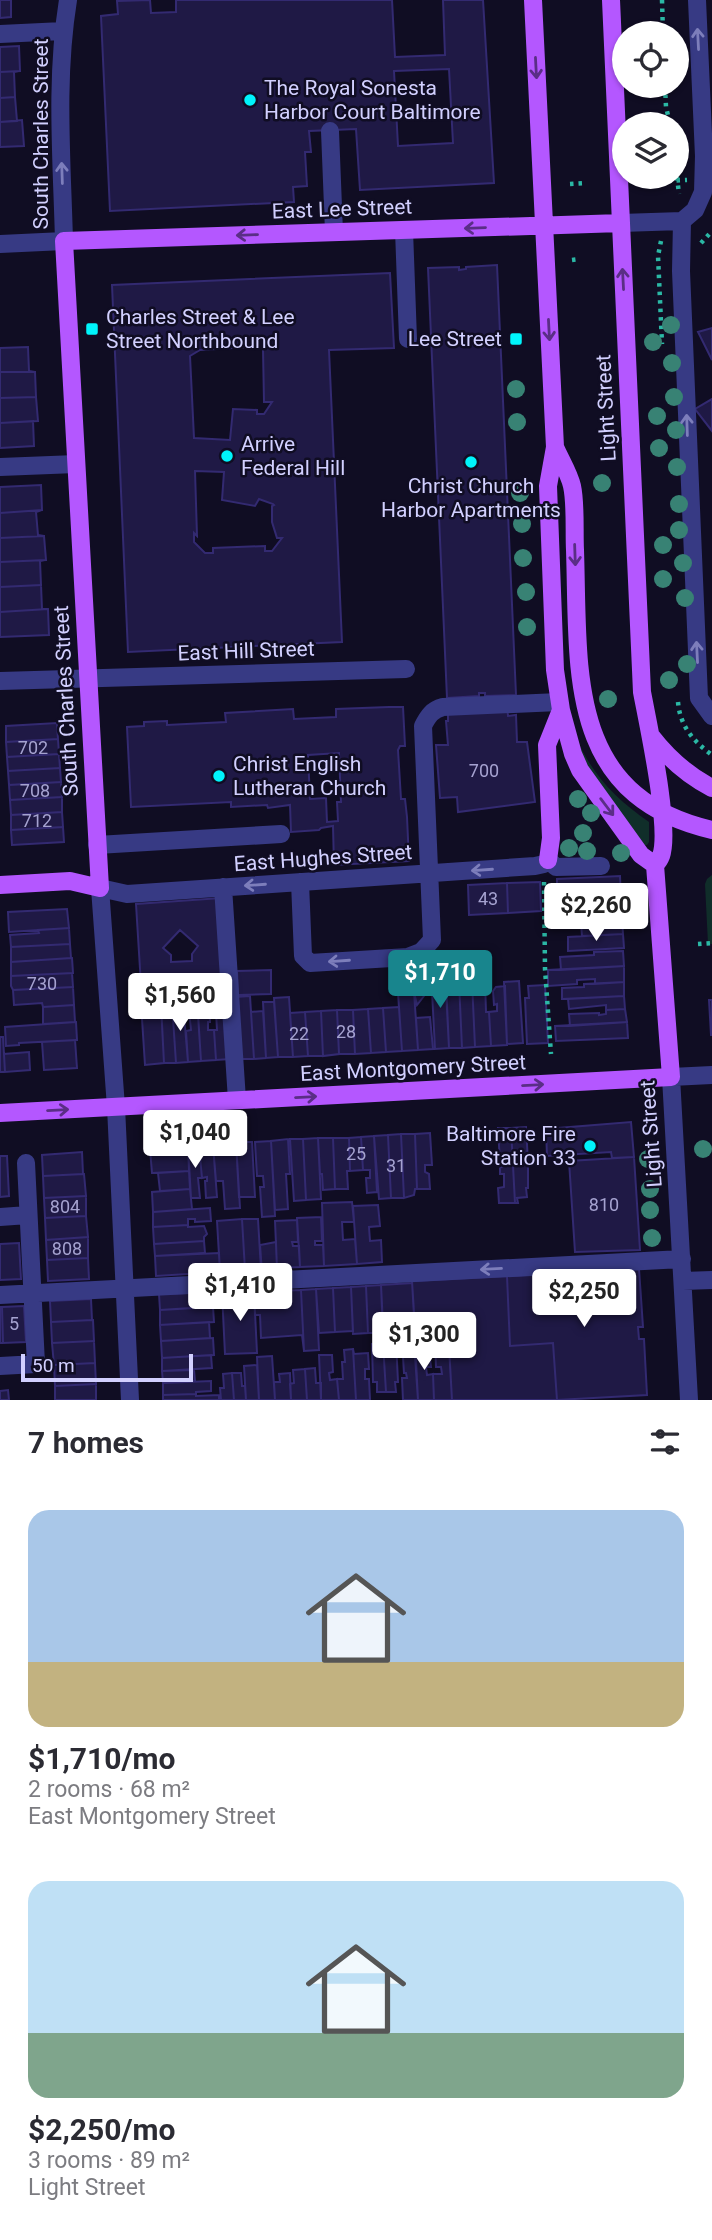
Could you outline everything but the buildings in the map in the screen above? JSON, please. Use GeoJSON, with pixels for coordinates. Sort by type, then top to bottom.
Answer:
{"type":"FeatureCollection","features":[{"type":"Feature","properties":{"kind":"main road"},"geometry":{"type":"LineString","coordinates":[[533,0],[555,447],[548,486],[555,670],[560,706],[580,770],[641,855],[655,865]]}},
{"type":"Feature","properties":{"kind":"main road","name":"Light Street"},"geometry":{"type":"LineString","coordinates":[[611,0],[642,692],[651,736],[664,841],[661,858],[655,865],[671,1077]]}},
{"type":"Feature","properties":{"kind":"main road","name":"East Lee Street"},"geometry":{"type":"LineString","coordinates":[[64,241],[621,223]]}},
{"type":"Feature","properties":{"kind":"main road","name":"South Charles Street"},"geometry":{"type":"LineString","coordinates":[[64,241],[100,888]]}},
{"type":"Feature","properties":{"kind":"main road"},"geometry":{"type":"LineString","coordinates":[[555,447],[572,487],[580,682],[592,731],[603,755],[621,782],[640,799],[682,822],[712,830]]}},
{"type":"Feature","properties":{"kind":"main road"},"geometry":{"type":"LineString","coordinates":[[548,860],[551,838],[547,745],[560,706]]}},
{"type":"Feature","properties":{"kind":"main road"},"geometry":{"type":"LineString","coordinates":[[651,736],[663,752],[684,771],[712,788]]}},
{"type":"Feature","properties":{"kind":"main road"},"geometry":{"type":"LineString","coordinates":[[0,886],[69,881],[100,888]]}},
{"type":"Feature","properties":{"kind":"main road","name":"East Montgomery Street"},"geometry":{"type":"LineString","coordinates":[[0,1113],[671,1077]]}},
{"type":"Feature","properties":{"kind":"street","name":"South Charles Street"},"geometry":{"type":"LineString","coordinates":[[64,241],[60,94],[63,31],[68,0]]}},
{"type":"Feature","properties":{"kind":"street"},"geometry":{"type":"LineString","coordinates":[[621,223],[681,221],[695,210],[703,192],[704,156],[696,0]]}},
{"type":"Feature","properties":{"kind":"street"},"geometry":{"type":"LineString","coordinates":[[0,34],[63,31]]}},
{"type":"Feature","properties":{"kind":"street"},"geometry":{"type":"LineString","coordinates":[[330,131],[334,232]]}},
{"type":"Feature","properties":{"kind":"street"},"geometry":{"type":"LineString","coordinates":[[681,221],[699,698],[712,716]]}},
{"type":"Feature","properties":{"kind":"street"},"geometry":{"type":"LineString","coordinates":[[404,230],[408,339]]}},
{"type":"Feature","properties":{"kind":"street"},"geometry":{"type":"LineString","coordinates":[[0,244],[64,241]]}},
{"type":"Feature","properties":{"kind":"street"},"geometry":{"type":"LineString","coordinates":[[0,467],[76,464]]}},
{"type":"Feature","properties":{"kind":"street","name":"East Hill Street"},"geometry":{"type":"LineString","coordinates":[[0,681],[406,669]]}},
{"type":"Feature","properties":{"kind":"street"},"geometry":{"type":"LineString","coordinates":[[300,882],[303,956],[310,963],[408,957],[421,952],[432,940],[423,726],[428,716],[435,709],[443,707],[560,706]]}},
{"type":"Feature","properties":{"kind":"street"},"geometry":{"type":"LineString","coordinates":[[97,845],[281,834]]}},
{"type":"Feature","properties":{"kind":"street"},"geometry":{"type":"LineString","coordinates":[[548,860],[556,867],[601,866]]}},
{"type":"Feature","properties":{"kind":"street","name":"East Hughes Street"},"geometry":{"type":"LineString","coordinates":[[100,888],[127,894],[535,866],[548,860]]}},
{"type":"Feature","properties":{"kind":"street"},"geometry":{"type":"LineString","coordinates":[[223,887],[237,1100]]}},
{"type":"Feature","properties":{"kind":"street","name":"South Charles Street"},"geometry":{"type":"LineString","coordinates":[[100,888],[116,1107],[130,1400]]}},
{"type":"Feature","properties":{"kind":"street","name":"East Montgomery Street"},"geometry":{"type":"LineString","coordinates":[[671,1077],[712,1075]]}},
{"type":"Feature","properties":{"kind":"street","name":"Light Street"},"geometry":{"type":"LineString","coordinates":[[671,1077],[690,1400]]}},
{"type":"Feature","properties":{"kind":"street"},"geometry":{"type":"LineString","coordinates":[[0,1366],[36,1364],[26,1163]]}},
{"type":"Feature","properties":{"kind":"street"},"geometry":{"type":"LineString","coordinates":[[0,1217],[28,1215]]}},
{"type":"Feature","properties":{"kind":"street"},"geometry":{"type":"LineString","coordinates":[[0,1295],[682,1259]]}},
{"type":"Feature","properties":{"kind":"street"},"geometry":{"type":"LineString","coordinates":[[683,1281],[712,1280]]}},
{"type":"Feature","properties":{"kind":"path"},"geometry":{"type":"LineString","coordinates":[[662,0],[663,21]]}},
{"type":"Feature","properties":{"kind":"path"},"geometry":{"type":"LineString","coordinates":[[570,184],[587,183]]}},
{"type":"Feature","properties":{"kind":"path"},"geometry":{"type":"LineString","coordinates":[[679,189],[680,197]]}},
{"type":"Feature","properties":{"kind":"path"},"geometry":{"type":"LineString","coordinates":[[657,256],[659,245]]}},
{"type":"Feature","properties":{"kind":"path"},"geometry":{"type":"LineString","coordinates":[[572,260],[580,259]]}},
{"type":"Feature","properties":{"kind":"path"},"geometry":{"type":"LineString","coordinates":[[544,878],[545,969],[551,1055]]}},
{"type":"Feature","properties":{"kind":"path"},"geometry":{"type":"LineString","coordinates":[[698,944],[712,943]]}},
{"type":"Feature","properties":{"kind":"green space"},"geometry":{"type":"Polygon","coordinates":[[[577,739],[590,764],[607,786],[649,822],[647,845],[585,767],[577,739]]]}},
{"type":"Feature","properties":{"kind":"green space"},"geometry":{"type":"Polygon","coordinates":[[[712,875],[712,944],[708,944],[705,884],[712,875]]]}},
{"type":"Feature","properties":{"kind":"place","name":"The Royal Sonesta Harbor Court Baltimore"},"geometry":{"type":"Point","coordinates":[250,100]}},
{"type":"Feature","properties":{"kind":"place","name":"Charles Street & Lee Street Northbound"},"geometry":{"type":"Point","coordinates":[92,329]}},
{"type":"Feature","properties":{"kind":"place","name":"Lee Street"},"geometry":{"type":"Point","coordinates":[516,339]}},
{"type":"Feature","properties":{"kind":"place","name":"Arrive Federal Hill"},"geometry":{"type":"Point","coordinates":[227,456]}},
{"type":"Feature","properties":{"kind":"place","name":"Christ Church Harbor Apartments"},"geometry":{"type":"Point","coordinates":[471,462]}},
{"type":"Feature","properties":{"kind":"place","name":"Christ English Lutheran Church"},"geometry":{"type":"Point","coordinates":[219,776]}},
{"type":"Feature","properties":{"kind":"place","name":"Baltimore Fire Station 33"},"geometry":{"type":"Point","coordinates":[590,1146]}}]}
